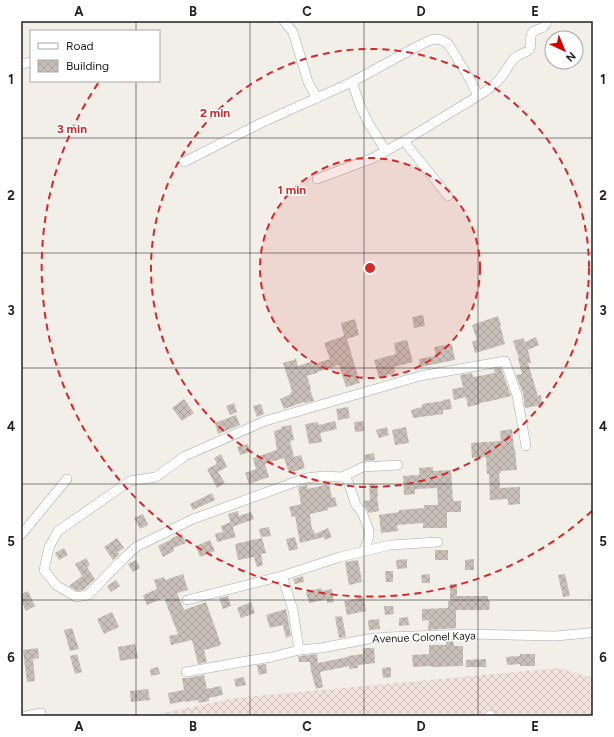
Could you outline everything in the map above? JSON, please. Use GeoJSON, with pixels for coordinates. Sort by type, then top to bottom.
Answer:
{"type":"FeatureCollection","features":[{"type":"Feature","properties":{"kind":"street"},"geometry":{"type":"LineString","coordinates":[[284,21],[293,32],[308,82],[317,98]]}},
{"type":"Feature","properties":{"kind":"street"},"geometry":{"type":"LineString","coordinates":[[318,179],[364,162],[386,151],[486,91],[502,76],[514,58],[531,47],[532,33],[544,27],[547,21]]}},
{"type":"Feature","properties":{"kind":"street"},"geometry":{"type":"LineString","coordinates":[[184,162],[261,124],[352,82],[433,40],[442,40],[448,44],[472,83],[478,96]]}},
{"type":"Feature","properties":{"kind":"street"},"geometry":{"type":"LineString","coordinates":[[352,82],[361,108],[386,151]]}},
{"type":"Feature","properties":{"kind":"street"},"geometry":{"type":"LineString","coordinates":[[404,141],[448,196]]}},
{"type":"Feature","properties":{"kind":"street"},"geometry":{"type":"LineString","coordinates":[[398,466],[363,467],[342,477],[324,476],[306,478],[193,519],[136,547],[88,595],[76,597],[56,585],[44,570],[49,547],[58,531],[130,481],[156,477],[185,456],[265,421],[420,376],[505,361],[517,395],[526,446]]}},
{"type":"Feature","properties":{"kind":"street"},"geometry":{"type":"LineString","coordinates":[[342,477],[348,482],[356,505],[366,520],[369,536],[364,551]]}},
{"type":"Feature","properties":{"kind":"street"},"geometry":{"type":"LineString","coordinates":[[21,535],[66,479]]}},
{"type":"Feature","properties":{"kind":"street"},"geometry":{"type":"LineString","coordinates":[[187,600],[282,576],[340,557],[364,551],[390,545],[438,542]]}},
{"type":"Feature","properties":{"kind":"street"},"geometry":{"type":"LineString","coordinates":[[282,576],[293,610],[299,650]]}},
{"type":"Feature","properties":{"kind":"street","name":"Avenue Colonel Kaya"},"geometry":{"type":"LineString","coordinates":[[186,672],[272,657],[299,650],[321,648],[387,637],[470,634],[555,636],[593,632]]}},
{"type":"Feature","properties":{"kind":"street"},"geometry":{"type":"LineString","coordinates":[[26,716],[41,713]]}},
{"type":"Feature","properties":{"kind":"shaded area"},"geometry":{"type":"Polygon","coordinates":[[[559,668],[593,678],[593,716],[149,716],[235,698],[559,668]]]}},
{"type":"Feature","properties":{"kind":"building"},"geometry":{"type":"Polygon","coordinates":[[[423,315],[425,326],[414,328],[412,317],[423,315]]]}},
{"type":"Feature","properties":{"kind":"building"},"geometry":{"type":"Polygon","coordinates":[[[498,316],[505,344],[475,353],[472,342],[477,340],[472,325],[498,316]]]}},
{"type":"Feature","properties":{"kind":"building"},"geometry":{"type":"Polygon","coordinates":[[[355,319],[359,335],[347,339],[360,383],[346,387],[339,365],[317,372],[307,376],[314,401],[304,402],[284,409],[280,399],[291,394],[290,392],[292,391],[283,363],[296,359],[298,366],[313,361],[314,364],[330,359],[324,343],[344,336],[341,323],[355,319]]]}},
{"type":"Feature","properties":{"kind":"building"},"geometry":{"type":"Polygon","coordinates":[[[536,337],[539,345],[528,350],[531,363],[528,363],[538,396],[541,395],[542,405],[525,408],[523,393],[516,375],[522,374],[519,358],[513,341],[523,338],[525,342],[536,337]]]}},
{"type":"Feature","properties":{"kind":"building"},"geometry":{"type":"Polygon","coordinates":[[[407,340],[413,362],[394,367],[395,373],[379,378],[374,360],[396,354],[394,343],[407,340]]]}},
{"type":"Feature","properties":{"kind":"building"},"geometry":{"type":"Polygon","coordinates":[[[452,344],[455,360],[420,367],[419,359],[436,356],[434,347],[452,344]]]}},
{"type":"Feature","properties":{"kind":"building"},"geometry":{"type":"Polygon","coordinates":[[[501,368],[511,396],[468,407],[466,397],[454,400],[452,389],[463,387],[460,375],[472,373],[473,377],[495,373],[494,369],[501,368]]]}},
{"type":"Feature","properties":{"kind":"building"},"geometry":{"type":"Polygon","coordinates":[[[184,399],[194,413],[182,421],[172,408],[184,399]]]}},
{"type":"Feature","properties":{"kind":"building"},"geometry":{"type":"Polygon","coordinates":[[[450,399],[452,409],[443,410],[443,414],[413,418],[411,410],[422,407],[422,404],[450,399]]]}},
{"type":"Feature","properties":{"kind":"building"},"geometry":{"type":"Polygon","coordinates":[[[234,403],[237,412],[230,415],[226,406],[234,403]]]}},
{"type":"Feature","properties":{"kind":"building"},"geometry":{"type":"Polygon","coordinates":[[[261,404],[264,414],[257,417],[253,406],[261,404]]]}},
{"type":"Feature","properties":{"kind":"building"},"geometry":{"type":"Polygon","coordinates":[[[348,407],[350,418],[338,420],[336,409],[348,407]]]}},
{"type":"Feature","properties":{"kind":"building"},"geometry":{"type":"Polygon","coordinates":[[[236,415],[240,425],[218,434],[215,423],[236,415]]]}},
{"type":"Feature","properties":{"kind":"building"},"geometry":{"type":"Polygon","coordinates":[[[335,421],[337,429],[320,433],[322,442],[309,444],[305,424],[318,422],[319,425],[335,421]]]}},
{"type":"Feature","properties":{"kind":"building"},"geometry":{"type":"Polygon","coordinates":[[[363,421],[364,431],[355,432],[354,422],[363,421]]]}},
{"type":"Feature","properties":{"kind":"building"},"geometry":{"type":"Polygon","coordinates":[[[291,425],[294,440],[290,441],[294,457],[301,455],[305,468],[289,473],[284,458],[265,464],[269,477],[249,484],[245,473],[256,469],[253,458],[277,450],[274,431],[281,429],[281,427],[291,425]]]}},
{"type":"Feature","properties":{"kind":"building"},"geometry":{"type":"Polygon","coordinates":[[[387,427],[389,435],[379,438],[376,430],[387,427]]]}},
{"type":"Feature","properties":{"kind":"building"},"geometry":{"type":"Polygon","coordinates":[[[406,427],[409,443],[395,445],[392,430],[406,427]]]}},
{"type":"Feature","properties":{"kind":"building"},"geometry":{"type":"Polygon","coordinates":[[[512,429],[517,470],[501,471],[501,473],[499,473],[500,488],[520,487],[520,504],[508,505],[508,499],[490,500],[489,474],[487,474],[486,457],[472,458],[471,443],[501,441],[500,431],[512,429]]]}},
{"type":"Feature","properties":{"kind":"building"},"geometry":{"type":"Polygon","coordinates":[[[248,444],[250,452],[240,455],[237,447],[248,444]]]}},
{"type":"Feature","properties":{"kind":"building"},"geometry":{"type":"Polygon","coordinates":[[[374,453],[375,460],[365,461],[364,455],[374,453]]]}},
{"type":"Feature","properties":{"kind":"building"},"geometry":{"type":"Polygon","coordinates":[[[221,454],[227,467],[218,472],[225,483],[217,488],[207,469],[217,464],[214,458],[221,454]]]}},
{"type":"Feature","properties":{"kind":"building"},"geometry":{"type":"Polygon","coordinates":[[[433,467],[433,471],[451,470],[453,501],[461,501],[461,512],[447,512],[447,528],[423,528],[423,523],[397,525],[398,531],[381,533],[379,515],[399,512],[399,510],[424,508],[424,505],[438,505],[437,488],[415,489],[415,494],[404,495],[403,476],[419,475],[419,468],[433,467]]]}},
{"type":"Feature","properties":{"kind":"building"},"geometry":{"type":"Polygon","coordinates":[[[329,484],[332,498],[335,497],[337,506],[328,508],[328,510],[310,514],[312,530],[313,529],[315,534],[328,528],[332,537],[325,540],[324,537],[300,543],[295,516],[292,517],[289,507],[301,504],[298,487],[307,485],[308,489],[329,484]]]}},
{"type":"Feature","properties":{"kind":"building"},"geometry":{"type":"Polygon","coordinates":[[[369,484],[377,484],[379,511],[369,513],[364,501],[370,500],[369,484]]]}},
{"type":"Feature","properties":{"kind":"building"},"geometry":{"type":"Polygon","coordinates":[[[212,493],[215,500],[193,510],[190,504],[212,493]]]}},
{"type":"Feature","properties":{"kind":"building"},"geometry":{"type":"Polygon","coordinates":[[[238,511],[239,516],[251,512],[254,519],[232,527],[228,514],[238,511]]]}},
{"type":"Feature","properties":{"kind":"building"},"geometry":{"type":"Polygon","coordinates":[[[143,514],[148,525],[140,529],[134,518],[143,514]]]}},
{"type":"Feature","properties":{"kind":"building"},"geometry":{"type":"Polygon","coordinates":[[[231,522],[236,537],[217,542],[215,534],[223,532],[221,526],[231,522]]]}},
{"type":"Feature","properties":{"kind":"building"},"geometry":{"type":"Polygon","coordinates":[[[269,527],[271,536],[261,537],[259,529],[269,527]]]}},
{"type":"Feature","properties":{"kind":"building"},"geometry":{"type":"Polygon","coordinates":[[[182,534],[186,543],[173,548],[174,551],[163,557],[158,546],[182,534]]]}},
{"type":"Feature","properties":{"kind":"building"},"geometry":{"type":"Polygon","coordinates":[[[295,537],[298,549],[289,551],[286,539],[295,537]]]}},
{"type":"Feature","properties":{"kind":"building"},"geometry":{"type":"Polygon","coordinates":[[[117,538],[124,548],[118,552],[119,554],[113,560],[104,547],[117,538]]]}},
{"type":"Feature","properties":{"kind":"building"},"geometry":{"type":"Polygon","coordinates":[[[262,538],[266,553],[261,554],[263,565],[257,567],[254,557],[238,560],[235,544],[262,538]]]}},
{"type":"Feature","properties":{"kind":"building"},"geometry":{"type":"Polygon","coordinates":[[[210,540],[215,551],[200,557],[196,546],[210,540]]]}},
{"type":"Feature","properties":{"kind":"building"},"geometry":{"type":"Polygon","coordinates":[[[64,548],[68,555],[59,560],[55,553],[64,548]]]}},
{"type":"Feature","properties":{"kind":"building"},"geometry":{"type":"Polygon","coordinates":[[[435,550],[448,550],[448,560],[435,560],[435,550]]]}},
{"type":"Feature","properties":{"kind":"building"},"geometry":{"type":"Polygon","coordinates":[[[86,558],[90,565],[87,567],[95,579],[83,590],[77,591],[69,586],[82,576],[75,564],[86,558]]]}},
{"type":"Feature","properties":{"kind":"building"},"geometry":{"type":"Polygon","coordinates":[[[407,559],[407,568],[397,569],[396,560],[407,559]]]}},
{"type":"Feature","properties":{"kind":"building"},"geometry":{"type":"Polygon","coordinates":[[[474,559],[474,570],[465,570],[465,560],[474,559]]]}},
{"type":"Feature","properties":{"kind":"building"},"geometry":{"type":"Polygon","coordinates":[[[136,560],[140,568],[133,572],[128,564],[136,560]]]}},
{"type":"Feature","properties":{"kind":"building"},"geometry":{"type":"Polygon","coordinates":[[[358,560],[362,582],[349,585],[345,562],[358,560]]]}},
{"type":"Feature","properties":{"kind":"building"},"geometry":{"type":"Polygon","coordinates":[[[385,571],[393,571],[393,582],[386,582],[385,571]]]}},
{"type":"Feature","properties":{"kind":"building"},"geometry":{"type":"Polygon","coordinates":[[[183,574],[188,590],[177,593],[184,610],[206,602],[221,644],[219,646],[204,650],[207,662],[198,664],[192,640],[171,645],[169,636],[178,634],[164,598],[147,605],[143,595],[157,589],[154,580],[164,577],[165,580],[183,574]]]}},
{"type":"Feature","properties":{"kind":"building"},"geometry":{"type":"Polygon","coordinates":[[[430,574],[430,583],[422,583],[421,575],[430,574]]]}},
{"type":"Feature","properties":{"kind":"building"},"geometry":{"type":"Polygon","coordinates":[[[565,574],[570,596],[563,597],[558,575],[565,574]]]}},
{"type":"Feature","properties":{"kind":"building"},"geometry":{"type":"Polygon","coordinates":[[[303,576],[304,582],[295,584],[293,579],[303,576]]]}},
{"type":"Feature","properties":{"kind":"building"},"geometry":{"type":"Polygon","coordinates":[[[116,580],[120,586],[111,592],[107,586],[116,580]]]}},
{"type":"Feature","properties":{"kind":"building"},"geometry":{"type":"Polygon","coordinates":[[[450,584],[457,584],[457,596],[488,596],[488,600],[490,601],[489,610],[456,610],[456,628],[428,630],[429,620],[422,621],[422,609],[448,608],[448,601],[450,601],[450,584]]]}},
{"type":"Feature","properties":{"kind":"building"},"geometry":{"type":"Polygon","coordinates":[[[321,588],[322,591],[332,589],[334,602],[327,603],[327,599],[309,603],[306,592],[321,588]]]}},
{"type":"Feature","properties":{"kind":"building"},"geometry":{"type":"Polygon","coordinates":[[[28,591],[35,606],[26,611],[21,600],[21,594],[28,591]]]}},
{"type":"Feature","properties":{"kind":"building"},"geometry":{"type":"Polygon","coordinates":[[[228,596],[231,606],[223,609],[219,598],[228,596]]]}},
{"type":"Feature","properties":{"kind":"building"},"geometry":{"type":"Polygon","coordinates":[[[364,597],[366,611],[347,615],[344,601],[364,597]]]}},
{"type":"Feature","properties":{"kind":"building"},"geometry":{"type":"Polygon","coordinates":[[[251,602],[255,613],[241,618],[237,608],[251,602]]]}},
{"type":"Feature","properties":{"kind":"building"},"geometry":{"type":"Polygon","coordinates":[[[384,606],[393,606],[394,614],[385,615],[384,606]]]}},
{"type":"Feature","properties":{"kind":"building"},"geometry":{"type":"Polygon","coordinates":[[[286,609],[291,636],[286,638],[283,625],[270,628],[266,615],[286,609]]]}},
{"type":"Feature","properties":{"kind":"building"},"geometry":{"type":"Polygon","coordinates":[[[112,612],[119,627],[104,634],[97,619],[112,612]]]}},
{"type":"Feature","properties":{"kind":"building"},"geometry":{"type":"Polygon","coordinates":[[[342,616],[346,637],[339,638],[335,617],[342,616]]]}},
{"type":"Feature","properties":{"kind":"building"},"geometry":{"type":"Polygon","coordinates":[[[408,617],[409,625],[399,626],[399,618],[408,617]]]}},
{"type":"Feature","properties":{"kind":"building"},"geometry":{"type":"Polygon","coordinates":[[[379,619],[380,629],[369,630],[368,620],[379,619]]]}},
{"type":"Feature","properties":{"kind":"building"},"geometry":{"type":"Polygon","coordinates":[[[72,628],[79,649],[70,651],[64,630],[72,628]]]}},
{"type":"Feature","properties":{"kind":"building"},"geometry":{"type":"Polygon","coordinates":[[[446,641],[453,641],[454,646],[463,646],[463,666],[413,667],[412,655],[429,654],[429,645],[446,645],[446,641]]]}},
{"type":"Feature","properties":{"kind":"building"},"geometry":{"type":"Polygon","coordinates":[[[135,644],[138,658],[120,661],[118,647],[135,644]]]}},
{"type":"Feature","properties":{"kind":"building"},"geometry":{"type":"Polygon","coordinates":[[[38,648],[39,658],[33,659],[35,681],[27,682],[23,650],[38,648]]]}},
{"type":"Feature","properties":{"kind":"building"},"geometry":{"type":"Polygon","coordinates":[[[363,648],[374,648],[375,663],[358,665],[358,668],[349,669],[349,666],[320,672],[323,687],[316,689],[310,662],[299,662],[298,656],[317,654],[318,663],[363,654],[363,648]]]}},
{"type":"Feature","properties":{"kind":"building"},"geometry":{"type":"Polygon","coordinates":[[[77,654],[82,672],[75,674],[70,656],[77,654]]]}},
{"type":"Feature","properties":{"kind":"building"},"geometry":{"type":"Polygon","coordinates":[[[520,654],[535,654],[535,666],[520,666],[520,664],[507,665],[506,657],[520,656],[520,654]]]}},
{"type":"Feature","properties":{"kind":"building"},"geometry":{"type":"Polygon","coordinates":[[[486,659],[486,667],[466,667],[466,660],[486,659]]]}},
{"type":"Feature","properties":{"kind":"building"},"geometry":{"type":"Polygon","coordinates":[[[266,664],[267,673],[259,675],[257,665],[266,664]]]}},
{"type":"Feature","properties":{"kind":"building"},"geometry":{"type":"Polygon","coordinates":[[[158,667],[160,674],[151,676],[150,669],[158,667]]]}},
{"type":"Feature","properties":{"kind":"building"},"geometry":{"type":"Polygon","coordinates":[[[391,667],[391,677],[383,678],[382,668],[391,667]]]}},
{"type":"Feature","properties":{"kind":"building"},"geometry":{"type":"Polygon","coordinates":[[[204,675],[207,689],[221,686],[223,695],[209,698],[209,701],[199,703],[198,700],[170,704],[168,693],[184,690],[182,678],[204,675]]]}},
{"type":"Feature","properties":{"kind":"building"},"geometry":{"type":"Polygon","coordinates":[[[244,677],[246,685],[236,687],[234,679],[244,677]]]}},
{"type":"Feature","properties":{"kind":"building"},"geometry":{"type":"Polygon","coordinates":[[[148,689],[150,700],[131,702],[130,691],[148,689]]]}}]}
